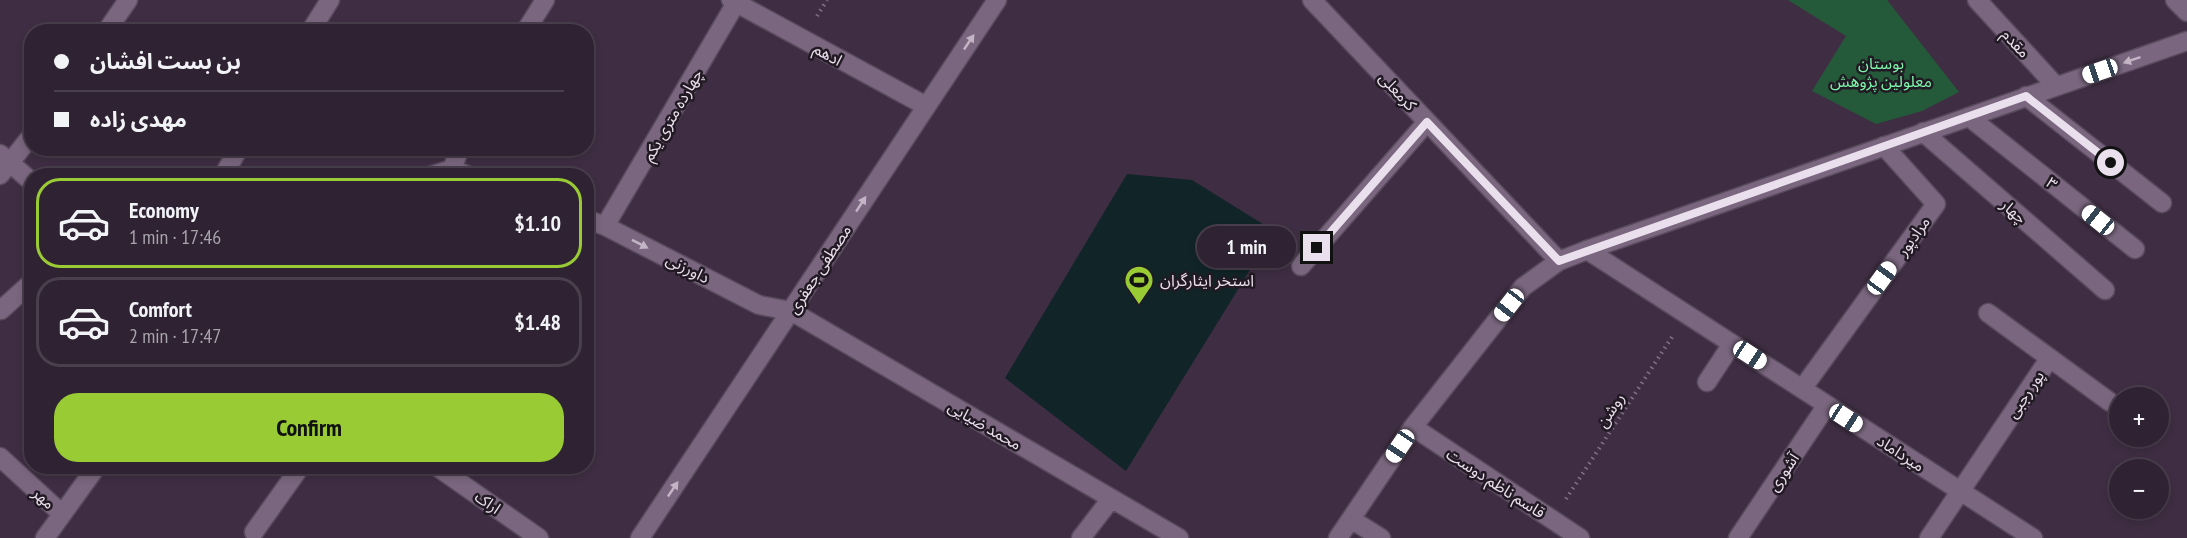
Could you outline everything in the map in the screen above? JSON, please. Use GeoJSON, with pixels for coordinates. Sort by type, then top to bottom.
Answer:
{"type":"FeatureCollection","features":[{"type":"Feature","properties":{"kind":"street"},"geometry":{"type":"LineString","coordinates":[[112,24],[128,0]]}},
{"type":"Feature","properties":{"kind":"street"},"geometry":{"type":"LineString","coordinates":[[315,24],[330,0]]}},
{"type":"Feature","properties":{"kind":"street"},"geometry":{"type":"LineString","coordinates":[[530,24],[545,0]]}},
{"type":"Feature","properties":{"kind":"street","name":"مصطفی جعفری"},"geometry":{"type":"LineString","coordinates":[[640,538],[997,0]]}},
{"type":"Feature","properties":{"kind":"street","name":"کرمعلی"},"geometry":{"type":"LineString","coordinates":[[1312,0],[1559,261]]}},
{"type":"Feature","properties":{"kind":"street","name":"مقدم"},"geometry":{"type":"LineString","coordinates":[[1977,0],[2056,86]]}},
{"type":"Feature","properties":{"kind":"street"},"geometry":{"type":"LineString","coordinates":[[2175,0],[2187,12]]}},
{"type":"Feature","properties":{"kind":"street","name":"ادهم"},"geometry":{"type":"LineString","coordinates":[[734,2],[926,106]]}},
{"type":"Feature","properties":{"kind":"street","name":"چهارده متری یکم"},"geometry":{"type":"LineString","coordinates":[[605,226],[734,2]]}},
{"type":"Feature","properties":{"kind":"street"},"geometry":{"type":"LineString","coordinates":[[1338,538],[1413,427],[1523,287],[1559,261],[2187,40]]}},
{"type":"Feature","properties":{"kind":"street"},"geometry":{"type":"LineString","coordinates":[[2026,96],[2162,203]]}},
{"type":"Feature","properties":{"kind":"street","name":"۳"},"geometry":{"type":"LineString","coordinates":[[1968,117],[2135,249]]}},
{"type":"Feature","properties":{"kind":"street"},"geometry":{"type":"LineString","coordinates":[[1301,266],[1427,122]]}},
{"type":"Feature","properties":{"kind":"street","name":"چهار"},"geometry":{"type":"LineString","coordinates":[[1923,132],[2105,290]]}},
{"type":"Feature","properties":{"kind":"street"},"geometry":{"type":"LineString","coordinates":[[24,143],[3,165],[24,178]]}},
{"type":"Feature","properties":{"kind":"street","name":"مرادپور"},"geometry":{"type":"LineString","coordinates":[[1802,388],[1936,204],[1884,146]]}},
{"type":"Feature","properties":{"kind":"street","name":"داورزنی"},"geometry":{"type":"LineString","coordinates":[[594,222],[759,305],[791,311]]}},
{"type":"Feature","properties":{"kind":"street","name":"میرداماد"},"geometry":{"type":"LineString","coordinates":[[1587,250],[2033,538]]}},
{"type":"Feature","properties":{"kind":"street"},"geometry":{"type":"LineString","coordinates":[[1,310],[24,289]]}},
{"type":"Feature","properties":{"kind":"street","name":"محمد ضیایی"},"geometry":{"type":"LineString","coordinates":[[791,311],[1179,538]]}},
{"type":"Feature","properties":{"kind":"street"},"geometry":{"type":"LineString","coordinates":[[1988,313],[2049,359]]}},
{"type":"Feature","properties":{"kind":"street"},"geometry":{"type":"LineString","coordinates":[[1707,381],[1732,344]]}},
{"type":"Feature","properties":{"kind":"street","name":"پور رجبی"},"geometry":{"type":"LineString","coordinates":[[1929,538],[2049,359],[2109,401]]}},
{"type":"Feature","properties":{"kind":"street","name":"آشوری"},"geometry":{"type":"LineString","coordinates":[[1738,538],[1827,405]]}},
{"type":"Feature","properties":{"kind":"street","name":"قاسم ناظم دوست"},"geometry":{"type":"LineString","coordinates":[[1413,427],[1580,538]]}},
{"type":"Feature","properties":{"kind":"street","name":"مهر"},"geometry":{"type":"LineString","coordinates":[[0,457],[62,514]]}},
{"type":"Feature","properties":{"kind":"street"},"geometry":{"type":"LineString","coordinates":[[45,538],[91,474]]}},
{"type":"Feature","properties":{"kind":"street"},"geometry":{"type":"LineString","coordinates":[[254,532],[295,474]]}},
{"type":"Feature","properties":{"kind":"street","name":"اراک"},"geometry":{"type":"LineString","coordinates":[[447,474],[539,538]]}},
{"type":"Feature","properties":{"kind":"street"},"geometry":{"type":"LineString","coordinates":[[1081,538],[1111,499]]}},
{"type":"Feature","properties":{"kind":"street"},"geometry":{"type":"LineString","coordinates":[[1351,519],[1382,538]]}},
{"type":"Feature","properties":{"kind":"path","name":"روشن"},"geometry":{"type":"LineString","coordinates":[[1552,520],[1687,315]]}},
{"type":"Feature","properties":{"kind":"green space","name":"بوستان معلولین پژوهش"},"geometry":{"type":"Polygon","coordinates":[[[1788,0],[1887,0],[1959,92],[1922,111],[1876,124],[1812,91],[1846,36],[1788,0]]]}},
{"type":"Feature","properties":{"kind":"shaded area","name":"استخر ایثارگران"},"geometry":{"type":"Polygon","coordinates":[[[1127,174],[1192,180],[1274,231],[1126,471],[1005,378],[1127,174]]]}},
{"type":"Feature","properties":{"kind":"place","name":"استخر ایثارگران"},"geometry":{"type":"Point","coordinates":[1139,306]}},
{"type":"Feature","properties":{"kind":"route"},"geometry":{"type":"LineString","coordinates":[[1317,248],[1427,122],[1559,261],[2026,96],[2111,163]]}}]}
